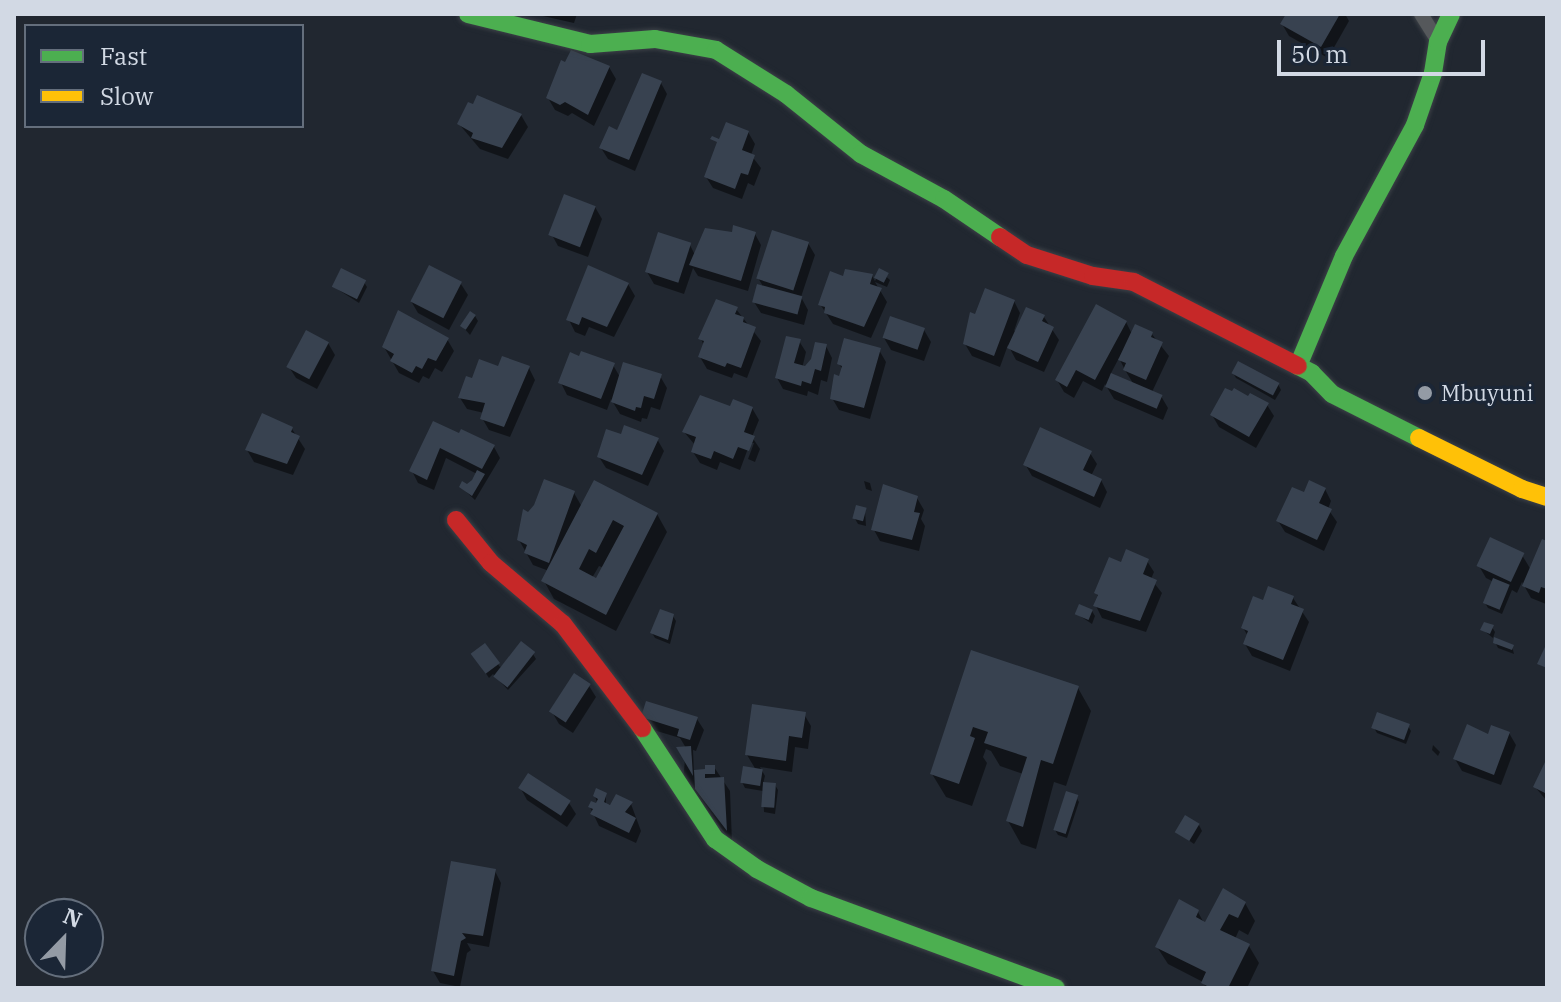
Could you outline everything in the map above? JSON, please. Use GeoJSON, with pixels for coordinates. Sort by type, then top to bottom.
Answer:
{"type":"FeatureCollection","features":[{"type":"Feature","properties":{"kind":"street"},"geometry":{"type":"LineString","coordinates":[[468,14],[590,44],[655,39],[692,43],[716,50],[786,94],[861,154],[944,199],[1027,255],[1080,273],[1134,282],[1312,373],[1332,394],[1522,489],[1547,497]]}},
{"type":"Feature","properties":{"kind":"street"},"geometry":{"type":"LineString","coordinates":[[1298,366],[1344,256],[1415,125],[1433,73],[1438,42],[1451,14]]}},
{"type":"Feature","properties":{"kind":"street"},"geometry":{"type":"LineString","coordinates":[[456,520],[491,563],[563,624],[621,696],[715,839],[757,869],[811,898],[1056,988]]}},
{"type":"Feature","properties":{"kind":"lane"},"geometry":{"type":"LineString","coordinates":[[1421,14],[1438,42]]}},
{"type":"Feature","properties":{"kind":"building"},"geometry":{"type":"Polygon","coordinates":[[[1286,14],[1340,14],[1321,47],[1280,24],[1286,14]]]}},
{"type":"Feature","properties":{"kind":"building"},"geometry":{"type":"Polygon","coordinates":[[[571,50],[610,66],[588,115],[565,102],[560,105],[546,98],[561,60],[565,62],[571,50]]]}},
{"type":"Feature","properties":{"kind":"building"},"geometry":{"type":"Polygon","coordinates":[[[642,73],[662,81],[629,160],[599,148],[609,126],[617,130],[642,73]]]}},
{"type":"Feature","properties":{"kind":"building"},"geometry":{"type":"Polygon","coordinates":[[[477,95],[522,114],[502,148],[471,138],[473,133],[457,124],[468,102],[473,104],[477,95]]]}},
{"type":"Feature","properties":{"kind":"building"},"geometry":{"type":"Polygon","coordinates":[[[726,122],[749,131],[742,150],[755,155],[748,175],[741,173],[735,189],[704,177],[717,142],[710,139],[712,136],[719,139],[726,122]]]}},
{"type":"Feature","properties":{"kind":"building"},"geometry":{"type":"Polygon","coordinates":[[[564,194],[596,206],[580,247],[548,235],[564,194]]]}},
{"type":"Feature","properties":{"kind":"building"},"geometry":{"type":"Polygon","coordinates":[[[733,225],[756,232],[741,281],[689,265],[705,228],[732,232],[733,225]]]}},
{"type":"Feature","properties":{"kind":"building"},"geometry":{"type":"Polygon","coordinates":[[[772,230],[809,242],[793,291],[756,279],[772,230]]]}},
{"type":"Feature","properties":{"kind":"building"},"geometry":{"type":"Polygon","coordinates":[[[658,232],[691,243],[678,283],[645,272],[658,232]]]}},
{"type":"Feature","properties":{"kind":"building"},"geometry":{"type":"Polygon","coordinates":[[[429,265],[462,282],[443,318],[410,302],[429,265]]]}},
{"type":"Feature","properties":{"kind":"building"},"geometry":{"type":"Polygon","coordinates":[[[588,265],[629,283],[607,327],[582,317],[579,325],[566,320],[588,265]]]}},
{"type":"Feature","properties":{"kind":"building"},"geometry":{"type":"Polygon","coordinates":[[[341,268],[366,280],[357,299],[332,287],[341,268]]]}},
{"type":"Feature","properties":{"kind":"building"},"geometry":{"type":"Polygon","coordinates":[[[879,268],[889,273],[884,283],[874,278],[879,268]]]}},
{"type":"Feature","properties":{"kind":"building"},"geometry":{"type":"Polygon","coordinates":[[[845,269],[873,274],[870,284],[882,288],[864,327],[824,313],[825,307],[818,305],[830,271],[843,276],[845,269]]]}},
{"type":"Feature","properties":{"kind":"building"},"geometry":{"type":"Polygon","coordinates":[[[757,284],[802,296],[797,315],[752,302],[757,284]]]}},
{"type":"Feature","properties":{"kind":"building"},"geometry":{"type":"Polygon","coordinates":[[[985,288],[1015,300],[994,356],[963,344],[970,312],[975,314],[985,288]]]}},
{"type":"Feature","properties":{"kind":"building"},"geometry":{"type":"Polygon","coordinates":[[[716,299],[738,307],[735,314],[744,317],[743,322],[756,327],[741,368],[727,363],[725,367],[698,357],[704,341],[698,339],[716,299]]]}},
{"type":"Feature","properties":{"kind":"building"},"geometry":{"type":"Polygon","coordinates":[[[1096,304],[1127,321],[1095,380],[1076,370],[1067,387],[1055,380],[1096,304]]]}},
{"type":"Feature","properties":{"kind":"building"},"geometry":{"type":"Polygon","coordinates":[[[1026,307],[1045,315],[1042,321],[1054,327],[1038,362],[1007,348],[1026,307]]]}},
{"type":"Feature","properties":{"kind":"building"},"geometry":{"type":"Polygon","coordinates":[[[398,310],[449,338],[436,361],[428,358],[422,369],[416,366],[412,373],[390,361],[394,354],[382,347],[398,310]]]}},
{"type":"Feature","properties":{"kind":"building"},"geometry":{"type":"Polygon","coordinates":[[[470,311],[476,315],[466,330],[460,326],[470,311]]]}},
{"type":"Feature","properties":{"kind":"building"},"geometry":{"type":"Polygon","coordinates":[[[890,316],[925,328],[917,350],[883,338],[890,316]]]}},
{"type":"Feature","properties":{"kind":"building"},"geometry":{"type":"Polygon","coordinates":[[[1135,324],[1153,332],[1151,337],[1163,342],[1146,380],[1123,370],[1126,363],[1118,360],[1135,324]]]}},
{"type":"Feature","properties":{"kind":"building"},"geometry":{"type":"Polygon","coordinates":[[[306,330],[329,342],[309,379],[286,367],[306,330]]]}},
{"type":"Feature","properties":{"kind":"building"},"geometry":{"type":"Polygon","coordinates":[[[786,336],[801,339],[794,363],[805,366],[811,359],[815,342],[827,344],[821,371],[815,369],[811,384],[802,381],[801,386],[775,378],[786,336]]]}},
{"type":"Feature","properties":{"kind":"building"},"geometry":{"type":"Polygon","coordinates":[[[844,338],[881,348],[864,408],[830,399],[834,374],[839,376],[842,366],[837,364],[844,338]]]}},
{"type":"Feature","properties":{"kind":"building"},"geometry":{"type":"Polygon","coordinates":[[[581,351],[615,363],[601,399],[558,383],[570,352],[579,356],[581,351]]]}},
{"type":"Feature","properties":{"kind":"building"},"geometry":{"type":"Polygon","coordinates":[[[502,356],[530,366],[504,427],[480,419],[485,403],[458,398],[466,376],[472,378],[479,359],[498,366],[502,356]]]}},
{"type":"Feature","properties":{"kind":"building"},"geometry":{"type":"Polygon","coordinates":[[[1238,361],[1279,383],[1273,395],[1231,373],[1238,361]]]}},
{"type":"Feature","properties":{"kind":"building"},"geometry":{"type":"Polygon","coordinates":[[[623,362],[662,374],[654,399],[644,396],[641,408],[636,407],[635,411],[611,402],[623,362]]]}},
{"type":"Feature","properties":{"kind":"building"},"geometry":{"type":"Polygon","coordinates":[[[1111,373],[1163,395],[1157,409],[1105,387],[1111,373]]]}},
{"type":"Feature","properties":{"kind":"building"},"geometry":{"type":"Polygon","coordinates":[[[1225,388],[1232,391],[1234,388],[1248,396],[1250,393],[1269,403],[1249,437],[1210,415],[1225,388]]]}},
{"type":"Feature","properties":{"kind":"building"},"geometry":{"type":"Polygon","coordinates":[[[700,395],[730,406],[733,399],[753,407],[744,432],[755,436],[749,451],[738,447],[733,459],[714,451],[711,459],[691,452],[696,437],[682,432],[700,395]]]}},
{"type":"Feature","properties":{"kind":"building"},"geometry":{"type":"Polygon","coordinates":[[[262,413],[293,427],[291,432],[300,436],[287,464],[245,450],[262,413]]]}},
{"type":"Feature","properties":{"kind":"building"},"geometry":{"type":"Polygon","coordinates":[[[433,421],[459,433],[461,429],[495,445],[482,469],[440,448],[427,480],[409,471],[433,421]]]}},
{"type":"Feature","properties":{"kind":"building"},"geometry":{"type":"Polygon","coordinates":[[[624,425],[659,438],[642,475],[597,457],[606,429],[621,434],[624,425]]]}},
{"type":"Feature","properties":{"kind":"building"},"geometry":{"type":"Polygon","coordinates":[[[1040,427],[1092,451],[1083,470],[1102,479],[1094,497],[1023,465],[1040,427]]]}},
{"type":"Feature","properties":{"kind":"building"},"geometry":{"type":"Polygon","coordinates":[[[477,470],[485,474],[472,496],[459,487],[462,481],[467,484],[472,480],[477,470]]]}},
{"type":"Feature","properties":{"kind":"building"},"geometry":{"type":"Polygon","coordinates":[[[544,479],[575,491],[549,563],[524,553],[527,545],[517,540],[523,509],[528,512],[534,505],[544,479]]]}},
{"type":"Feature","properties":{"kind":"building"},"geometry":{"type":"Polygon","coordinates":[[[594,480],[658,513],[606,615],[541,581],[594,480]],[[613,520],[596,553],[589,549],[579,569],[596,578],[624,526],[613,520]]]}},
{"type":"Feature","properties":{"kind":"building"},"geometry":{"type":"Polygon","coordinates":[[[1309,480],[1326,488],[1319,503],[1332,509],[1317,540],[1276,521],[1292,487],[1304,492],[1309,480]]]}},
{"type":"Feature","properties":{"kind":"building"},"geometry":{"type":"Polygon","coordinates":[[[883,484],[918,496],[914,512],[920,513],[912,540],[871,530],[883,484]]]}},
{"type":"Feature","properties":{"kind":"building"},"geometry":{"type":"Polygon","coordinates":[[[856,505],[867,508],[863,521],[852,519],[856,505]]]}},
{"type":"Feature","properties":{"kind":"building"},"geometry":{"type":"Polygon","coordinates":[[[1490,537],[1524,553],[1511,582],[1476,566],[1490,537]]]}},
{"type":"Feature","properties":{"kind":"building"},"geometry":{"type":"Polygon","coordinates":[[[1542,539],[1547,541],[1547,589],[1541,587],[1539,593],[1522,586],[1542,539]]]}},
{"type":"Feature","properties":{"kind":"building"},"geometry":{"type":"Polygon","coordinates":[[[1126,549],[1149,559],[1143,574],[1157,580],[1140,621],[1093,606],[1098,595],[1094,593],[1109,557],[1121,562],[1126,549]]]}},
{"type":"Feature","properties":{"kind":"building"},"geometry":{"type":"Polygon","coordinates":[[[1493,578],[1510,585],[1500,610],[1483,603],[1493,578]]]}},
{"type":"Feature","properties":{"kind":"building"},"geometry":{"type":"Polygon","coordinates":[[[1268,586],[1294,596],[1291,604],[1304,609],[1283,660],[1243,644],[1248,631],[1241,628],[1253,596],[1263,600],[1268,586]]]}},
{"type":"Feature","properties":{"kind":"building"},"geometry":{"type":"Polygon","coordinates":[[[1079,604],[1093,610],[1089,620],[1075,614],[1079,604]]]}},
{"type":"Feature","properties":{"kind":"building"},"geometry":{"type":"Polygon","coordinates":[[[660,609],[674,614],[668,640],[650,633],[660,609]]]}},
{"type":"Feature","properties":{"kind":"building"},"geometry":{"type":"Polygon","coordinates":[[[1484,622],[1494,625],[1490,634],[1480,630],[1484,622]]]}},
{"type":"Feature","properties":{"kind":"building"},"geometry":{"type":"Polygon","coordinates":[[[1494,637],[1514,645],[1512,650],[1493,643],[1494,637]]]}},
{"type":"Feature","properties":{"kind":"building"},"geometry":{"type":"Polygon","coordinates":[[[521,641],[535,652],[507,688],[493,676],[521,641]]]}},
{"type":"Feature","properties":{"kind":"building"},"geometry":{"type":"Polygon","coordinates":[[[485,643],[500,663],[486,674],[471,654],[485,643]]]}},
{"type":"Feature","properties":{"kind":"building"},"geometry":{"type":"Polygon","coordinates":[[[1547,648],[1547,668],[1537,664],[1547,648]]]}},
{"type":"Feature","properties":{"kind":"building"},"geometry":{"type":"Polygon","coordinates":[[[971,650],[1079,686],[1053,764],[1041,760],[1023,827],[1006,821],[1027,757],[984,743],[988,732],[973,727],[970,736],[975,738],[959,784],[930,774],[971,650]]]}},
{"type":"Feature","properties":{"kind":"building"},"geometry":{"type":"Polygon","coordinates":[[[574,673],[591,684],[566,722],[549,712],[574,673]]]}},
{"type":"Feature","properties":{"kind":"building"},"geometry":{"type":"Polygon","coordinates":[[[646,701],[698,717],[690,740],[677,736],[679,729],[641,717],[646,701]]]}},
{"type":"Feature","properties":{"kind":"building"},"geometry":{"type":"Polygon","coordinates":[[[752,704],[806,712],[802,738],[789,736],[786,761],[745,755],[752,704]]]}},
{"type":"Feature","properties":{"kind":"building"},"geometry":{"type":"Polygon","coordinates":[[[1377,712],[1410,724],[1404,740],[1371,728],[1377,712]]]}},
{"type":"Feature","properties":{"kind":"building"},"geometry":{"type":"Polygon","coordinates":[[[1467,724],[1488,734],[1491,725],[1510,732],[1494,775],[1453,759],[1467,724]]]}},
{"type":"Feature","properties":{"kind":"building"},"geometry":{"type":"Polygon","coordinates":[[[691,746],[693,776],[676,747],[691,746]]]}},
{"type":"Feature","properties":{"kind":"building"},"geometry":{"type":"Polygon","coordinates":[[[1547,758],[1547,794],[1533,787],[1547,758]]]}},
{"type":"Feature","properties":{"kind":"building"},"geometry":{"type":"Polygon","coordinates":[[[705,765],[715,765],[715,774],[705,774],[705,778],[724,777],[727,831],[695,789],[694,770],[705,769],[705,765]]]}},
{"type":"Feature","properties":{"kind":"building"},"geometry":{"type":"Polygon","coordinates":[[[743,766],[763,769],[760,786],[740,783],[743,766]]]}},
{"type":"Feature","properties":{"kind":"building"},"geometry":{"type":"Polygon","coordinates":[[[528,773],[571,801],[561,816],[518,788],[528,773]]]}},
{"type":"Feature","properties":{"kind":"building"},"geometry":{"type":"Polygon","coordinates":[[[763,782],[776,783],[774,808],[761,807],[763,782]]]}},
{"type":"Feature","properties":{"kind":"building"},"geometry":{"type":"Polygon","coordinates":[[[596,788],[607,793],[604,802],[610,805],[616,794],[633,802],[625,812],[636,818],[629,833],[590,814],[593,809],[588,807],[591,801],[596,803],[598,799],[593,796],[596,788]]]}},
{"type":"Feature","properties":{"kind":"building"},"geometry":{"type":"Polygon","coordinates":[[[1066,791],[1078,795],[1066,834],[1053,830],[1066,791]]]}},
{"type":"Feature","properties":{"kind":"building"},"geometry":{"type":"Polygon","coordinates":[[[1185,815],[1200,824],[1189,841],[1175,832],[1185,815]]]}},
{"type":"Feature","properties":{"kind":"building"},"geometry":{"type":"Polygon","coordinates":[[[451,861],[496,869],[483,936],[462,933],[466,938],[461,941],[454,976],[431,971],[451,861]]]}},
{"type":"Feature","properties":{"kind":"building"},"geometry":{"type":"Polygon","coordinates":[[[1223,888],[1246,902],[1238,918],[1229,914],[1220,930],[1250,944],[1228,988],[1211,988],[1201,983],[1206,972],[1155,947],[1179,899],[1199,910],[1196,917],[1205,922],[1223,888]]]}},
{"type":"Feature","properties":{"kind":"traffic: fast"},"geometry":{"type":"LineString","coordinates":[[468,14],[590,44],[655,39],[716,50],[786,94],[861,154],[944,199],[1000,237]]}},
{"type":"Feature","properties":{"kind":"traffic: fast"},"geometry":{"type":"LineString","coordinates":[[1419,438],[1332,394],[1312,373],[1298,366],[1344,256],[1415,125],[1433,73],[1438,42],[1451,14]]}},
{"type":"Feature","properties":{"kind":"traffic: fast"},"geometry":{"type":"LineString","coordinates":[[642,728],[715,839],[757,869],[811,898],[1056,988]]}},
{"type":"Feature","properties":{"kind":"traffic: slow"},"geometry":{"type":"LineString","coordinates":[[1419,438],[1522,489],[1547,497]]}},
{"type":"Feature","properties":{"kind":"traffic: jam"},"geometry":{"type":"LineString","coordinates":[[1000,237],[1027,255],[1093,276],[1134,282],[1298,366]]}},
{"type":"Feature","properties":{"kind":"traffic: jam"},"geometry":{"type":"LineString","coordinates":[[456,520],[491,563],[563,624],[642,728]]}},
{"type":"Feature","properties":{"kind":"place","name":"Mbuyuni"},"geometry":{"type":"Point","coordinates":[1425,393]}}]}
